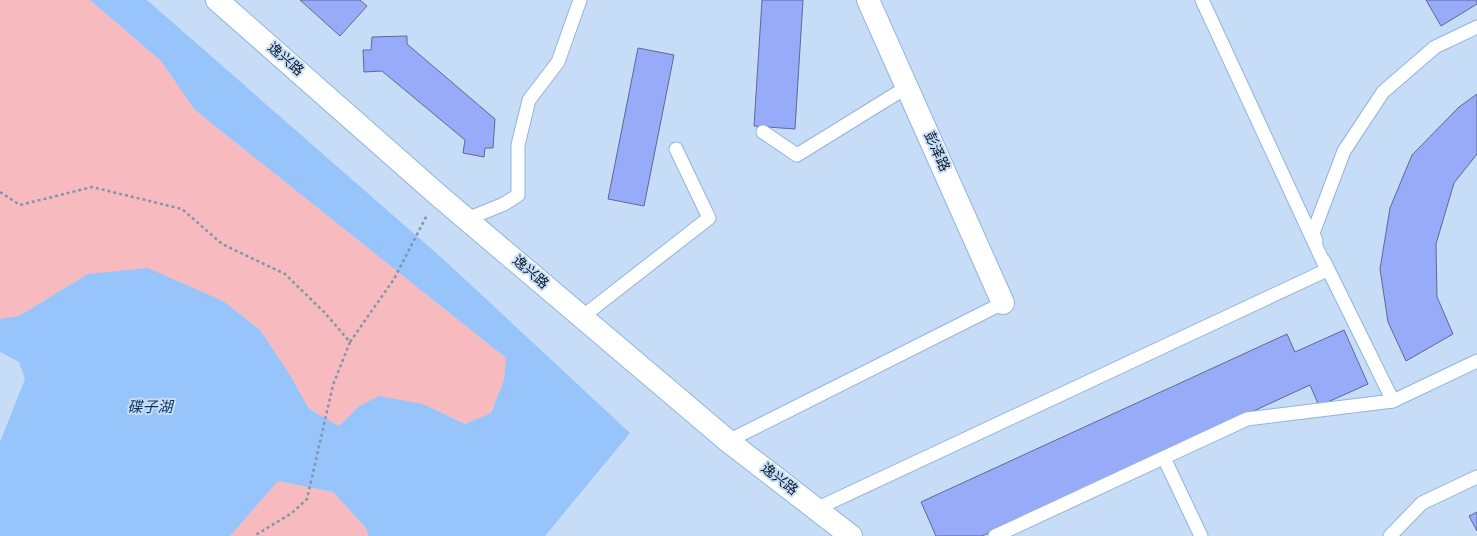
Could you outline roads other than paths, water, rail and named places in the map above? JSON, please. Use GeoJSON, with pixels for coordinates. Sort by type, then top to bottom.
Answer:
{"type":"FeatureCollection","features":[{"type":"Feature","properties":{"kind":"street","name":"逸兴路"},"geometry":{"type":"LineString","coordinates":[[217,0],[467,219],[728,441],[851,536]]}},
{"type":"Feature","properties":{"kind":"street","name":"彭泽路"},"geometry":{"type":"LineString","coordinates":[[868,0],[1003,303]]}},
{"type":"Feature","properties":{"kind":"lane"},"geometry":{"type":"LineString","coordinates":[[467,219],[504,204],[518,196],[518,145],[529,100],[558,62],[580,0]]}},
{"type":"Feature","properties":{"kind":"lane"},"geometry":{"type":"LineString","coordinates":[[1202,0],[1327,270],[1393,401]]}},
{"type":"Feature","properties":{"kind":"lane"},"geometry":{"type":"LineString","coordinates":[[1327,270],[1313,233],[1344,151],[1383,92],[1435,48],[1477,27]]}},
{"type":"Feature","properties":{"kind":"lane"},"geometry":{"type":"LineString","coordinates":[[763,132],[797,155],[907,86]]}},
{"type":"Feature","properties":{"kind":"lane"},"geometry":{"type":"LineString","coordinates":[[582,317],[709,218],[676,149]]}},
{"type":"Feature","properties":{"kind":"lane"},"geometry":{"type":"LineString","coordinates":[[816,509],[1327,270]]}},
{"type":"Feature","properties":{"kind":"lane"},"geometry":{"type":"LineString","coordinates":[[728,441],[1003,303]]}},
{"type":"Feature","properties":{"kind":"lane"},"geometry":{"type":"LineString","coordinates":[[995,536],[1247,419],[1393,401],[1477,361]]}},
{"type":"Feature","properties":{"kind":"lane"},"geometry":{"type":"LineString","coordinates":[[1164,458],[1201,536]]}},
{"type":"Feature","properties":{"kind":"lane"},"geometry":{"type":"LineString","coordinates":[[1390,536],[1422,503],[1477,477]]}},
{"type":"Feature","properties":{"kind":"water","name":"碟子湖"},"geometry":{"type":"Polygon","coordinates":[[[90,0],[147,0],[443,259],[630,433],[545,536],[369,536],[366,528],[333,492],[278,481],[230,536],[0,536],[0,442],[25,379],[19,362],[0,352],[0,319],[19,316],[88,274],[148,268],[223,301],[260,330],[290,375],[309,409],[339,426],[359,406],[379,396],[423,404],[465,424],[491,413],[504,380],[506,358],[195,110],[161,61],[90,0]]]}}]}
